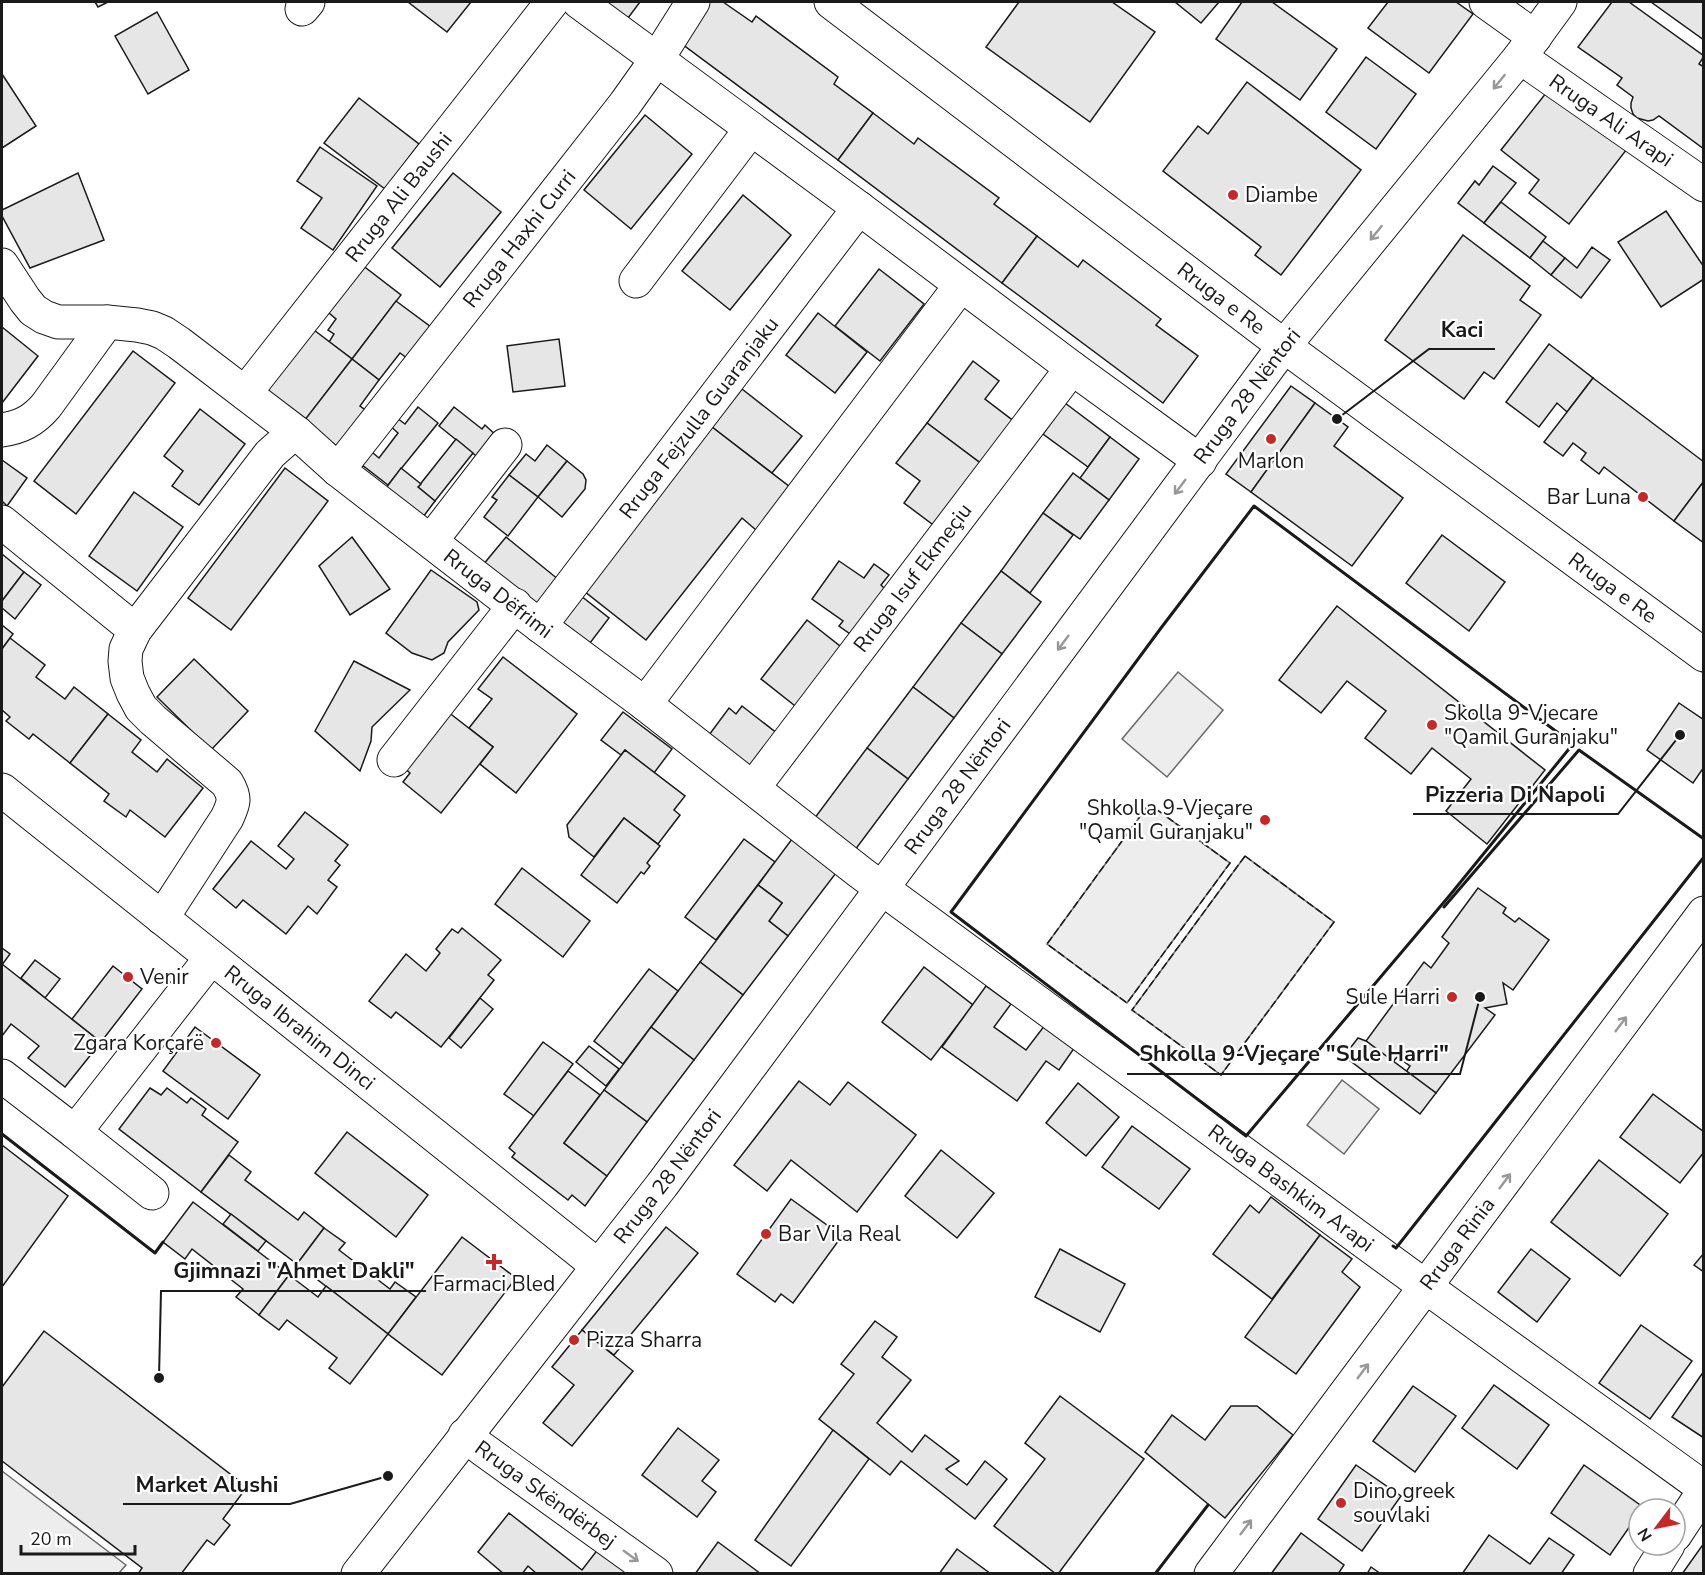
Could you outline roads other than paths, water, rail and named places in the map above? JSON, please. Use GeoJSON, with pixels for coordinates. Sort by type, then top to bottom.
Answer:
{"type":"FeatureCollection","features":[{"type":"Feature","properties":{"kind":"street","name":"Rruga Ali Baushi"},"geometry":{"type":"LineString","coordinates":[[245,393],[552,2]]}},
{"type":"Feature","properties":{"kind":"street"},"geometry":{"type":"LineString","coordinates":[[579,2],[1200,461]]}},
{"type":"Feature","properties":{"kind":"street","name":"Rruga Haxhi Curri"},"geometry":{"type":"LineString","coordinates":[[338,470],[625,104],[693,2]]}},
{"type":"Feature","properties":{"kind":"street","name":"Rruga e Re"},"geometry":{"type":"LineString","coordinates":[[831,2],[1284,346],[1704,655]]}},
{"type":"Feature","properties":{"kind":"street","name":"Rruga Ali Arapi"},"geometry":{"type":"LineString","coordinates":[[1486,2],[1527,47],[1704,185]]}},
{"type":"Feature","properties":{"kind":"street","name":"Rruga 28 Nëntori"},"geometry":{"type":"LineString","coordinates":[[358,1574],[662,1185],[1284,346],[1527,47],[1560,2]]}},
{"type":"Feature","properties":{"kind":"street"},"geometry":{"type":"LineString","coordinates":[[636,281],[751,129]]}},
{"type":"Feature","properties":{"kind":"street","name":"Rruga Fejzulla Guaranjaku"},"geometry":{"type":"LineString","coordinates":[[540,626],[860,208]]}},
{"type":"Feature","properties":{"kind":"street","name":"Rruga Dëfrimi"},"geometry":{"type":"LineString","coordinates":[[2,265],[33,310],[44,317],[58,322],[107,322],[137,325],[164,333],[297,433],[338,470],[645,704],[880,888]]}},
{"type":"Feature","properties":{"kind":"street"},"geometry":{"type":"LineString","coordinates":[[645,704],[961,285]]}},
{"type":"Feature","properties":{"kind":"street"},"geometry":{"type":"LineString","coordinates":[[2,430],[18,427],[36,417],[107,322]]}},
{"type":"Feature","properties":{"kind":"street","name":"Rruga Isuf Ekmeçiu"},"geometry":{"type":"LineString","coordinates":[[753,788],[1072,368]]}},
{"type":"Feature","properties":{"kind":"street"},"geometry":{"type":"LineString","coordinates":[[162,918],[228,818],[234,800],[233,792],[227,783],[141,708],[127,678],[126,649],[135,630],[270,454],[297,433]]}},
{"type":"Feature","properties":{"kind":"street"},"geometry":{"type":"LineString","coordinates":[[431,541],[506,445]]}},
{"type":"Feature","properties":{"kind":"street"},"geometry":{"type":"LineString","coordinates":[[2,522],[135,630]]}},
{"type":"Feature","properties":{"kind":"street"},"geometry":{"type":"LineString","coordinates":[[393,760],[515,605]]}},
{"type":"Feature","properties":{"kind":"street","name":"Rruga Ibrahim Dinci"},"geometry":{"type":"LineString","coordinates":[[2,790],[598,1266]]}},
{"type":"Feature","properties":{"kind":"street","name":"Rruga Bashkim Arapi"},"geometry":{"type":"LineString","coordinates":[[880,888],[1704,1489]]}},
{"type":"Feature","properties":{"kind":"street","name":"Rruga Rinia"},"geometry":{"type":"LineString","coordinates":[[1211,1574],[1704,913]]}},
{"type":"Feature","properties":{"kind":"street"},"geometry":{"type":"LineString","coordinates":[[75,1132],[211,958]]}},
{"type":"Feature","properties":{"kind":"street"},"geometry":{"type":"LineString","coordinates":[[2,1076],[152,1193]]}},
{"type":"Feature","properties":{"kind":"street","name":"Rruga Skëndërbej"},"geometry":{"type":"LineString","coordinates":[[465,1435],[656,1574]]}},
{"type":"Feature","properties":{"kind":"street"},"geometry":{"type":"LineString","coordinates":[[1687,1516],[1704,1489]]}},
{"type":"Feature","properties":{"kind":"street"},"geometry":{"type":"LineString","coordinates":[[1650,1574],[1661,1557]]}},
{"type":"Feature","properties":{"kind":"place","name":"Diambe"},"geometry":{"type":"Point","coordinates":[1233,195]}},
{"type":"Feature","properties":{"kind":"place","name":"Kaci"},"geometry":{"type":"Point","coordinates":[1337,419]}},
{"type":"Feature","properties":{"kind":"place","name":"Marlon"},"geometry":{"type":"Point","coordinates":[1271,439]}},
{"type":"Feature","properties":{"kind":"place","name":"Bar Luna"},"geometry":{"type":"Point","coordinates":[1643,497]}},
{"type":"Feature","properties":{"kind":"place","name":"Skolla 9-Vjecare \"Qamil Guranjaku\""},"geometry":{"type":"Point","coordinates":[1432,725]}},
{"type":"Feature","properties":{"kind":"place","name":"Pizzeria Di Napoli"},"geometry":{"type":"Point","coordinates":[1680,735]}},
{"type":"Feature","properties":{"kind":"place","name":"Shkolla 9-Vjeçare \"Qamil Guranjaku\""},"geometry":{"type":"Point","coordinates":[1265,820]}},
{"type":"Feature","properties":{"kind":"place","name":"Venir"},"geometry":{"type":"Point","coordinates":[128,977]}},
{"type":"Feature","properties":{"kind":"place","name":"Sule Harri"},"geometry":{"type":"Point","coordinates":[1452,997]}},
{"type":"Feature","properties":{"kind":"place","name":"Shkolla 9-Vjeçare \"Sule Harri\""},"geometry":{"type":"Point","coordinates":[1480,997]}},
{"type":"Feature","properties":{"kind":"place","name":"Zgara Korçarë"},"geometry":{"type":"Point","coordinates":[216,1043]}},
{"type":"Feature","properties":{"kind":"place","name":"Bar Vila Real"},"geometry":{"type":"Point","coordinates":[766,1234]}},
{"type":"Feature","properties":{"kind":"place","name":"Farmaci Bled"},"geometry":{"type":"Point","coordinates":[494,1262]}},
{"type":"Feature","properties":{"kind":"place","name":"Pizza Sharra"},"geometry":{"type":"Point","coordinates":[574,1340]}},
{"type":"Feature","properties":{"kind":"place","name":"Gjimnazi \"Ahmet Dakli\""},"geometry":{"type":"Point","coordinates":[159,1378]}},
{"type":"Feature","properties":{"kind":"place","name":"Market Alushi"},"geometry":{"type":"Point","coordinates":[388,1476]}},
{"type":"Feature","properties":{"kind":"place","name":"Dino greek souvlaki"},"geometry":{"type":"Point","coordinates":[1341,1503]}}]}
